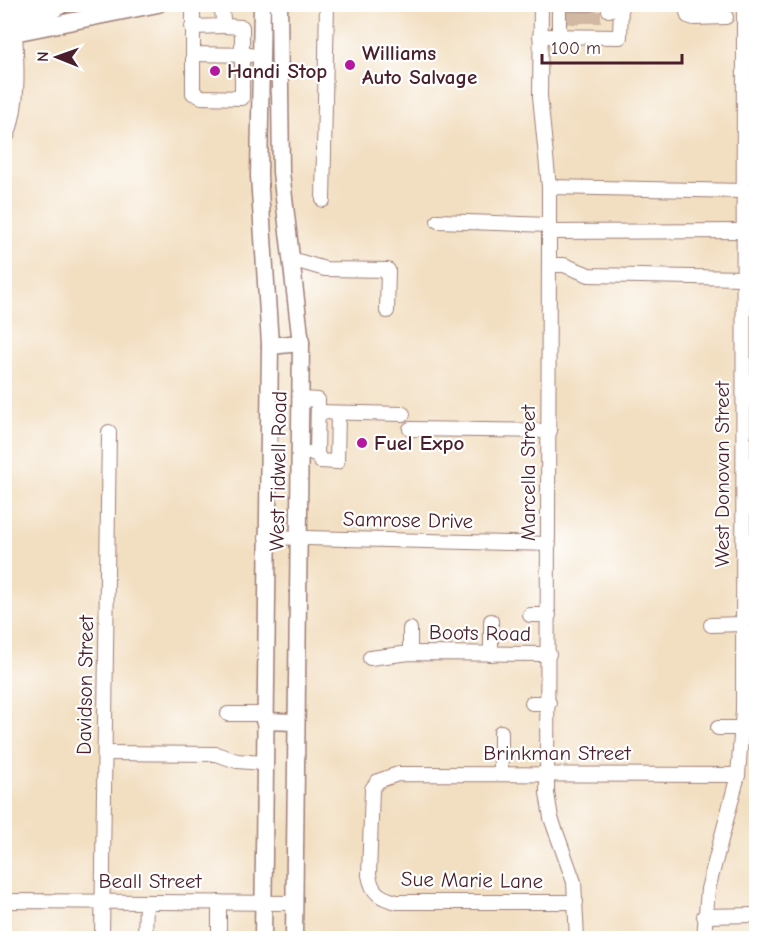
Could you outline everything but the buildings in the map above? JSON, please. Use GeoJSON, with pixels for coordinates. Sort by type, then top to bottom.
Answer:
{"type":"FeatureCollection","features":[{"type":"Feature","properties":{"kind":"main road"},"geometry":{"type":"LineString","coordinates":[[7,32],[63,4]]}},
{"type":"Feature","properties":{"kind":"main road"},"geometry":{"type":"LineString","coordinates":[[7,32],[158,4]]}},
{"type":"Feature","properties":{"kind":"main road","name":"West Tidwell Road"},"geometry":{"type":"LineString","coordinates":[[262,4],[258,176],[270,346],[263,939]]}},
{"type":"Feature","properties":{"kind":"main road","name":"West Tidwell Road"},"geometry":{"type":"LineString","coordinates":[[279,4],[281,172],[301,343],[301,399],[309,453],[300,538],[294,939]]}},
{"type":"Feature","properties":{"kind":"main road"},"geometry":{"type":"LineString","coordinates":[[258,176],[281,172]]}},
{"type":"Feature","properties":{"kind":"main road"},"geometry":{"type":"LineString","coordinates":[[270,346],[301,343]]}},
{"type":"Feature","properties":{"kind":"main road"},"geometry":{"type":"LineString","coordinates":[[264,718],[297,722]]}},
{"type":"Feature","properties":{"kind":"street"},"geometry":{"type":"LineString","coordinates":[[192,27],[242,27],[242,98],[202,97],[193,93],[192,27],[193,4]]}},
{"type":"Feature","properties":{"kind":"street"},"geometry":{"type":"LineString","coordinates":[[221,4],[224,26]]}},
{"type":"Feature","properties":{"kind":"street"},"geometry":{"type":"LineString","coordinates":[[323,200],[327,4]]}},
{"type":"Feature","properties":{"kind":"street","name":"Marcella Street"},"geometry":{"type":"LineString","coordinates":[[541,4],[540,96],[549,188],[550,430],[549,703],[543,724],[551,818],[574,882],[577,939]]}},
{"type":"Feature","properties":{"kind":"street"},"geometry":{"type":"LineString","coordinates":[[559,4],[589,17]]}},
{"type":"Feature","properties":{"kind":"street"},"geometry":{"type":"LineString","coordinates":[[685,4],[688,16],[694,18],[726,11],[744,11]]}},
{"type":"Feature","properties":{"kind":"street","name":"West Donovan Street"},"geometry":{"type":"LineString","coordinates":[[704,939],[704,915],[713,867],[738,775],[742,728],[750,710],[742,624],[750,428],[750,365],[743,278],[750,208],[744,191],[750,47],[744,11]]}},
{"type":"Feature","properties":{"kind":"street"},"geometry":{"type":"LineString","coordinates":[[540,36],[589,17]]}},
{"type":"Feature","properties":{"kind":"street"},"geometry":{"type":"LineString","coordinates":[[4,135],[8,134],[15,112],[7,32]]}},
{"type":"Feature","properties":{"kind":"street"},"geometry":{"type":"LineString","coordinates":[[193,54],[261,55]]}},
{"type":"Feature","properties":{"kind":"street"},"geometry":{"type":"LineString","coordinates":[[242,89],[260,89]]}},
{"type":"Feature","properties":{"kind":"street"},"geometry":{"type":"LineString","coordinates":[[549,188],[744,191]]}},
{"type":"Feature","properties":{"kind":"street"},"geometry":{"type":"LineString","coordinates":[[438,221],[549,228],[748,228]]}},
{"type":"Feature","properties":{"kind":"street"},"geometry":{"type":"LineString","coordinates":[[291,259],[325,269],[388,270],[387,311]]}},
{"type":"Feature","properties":{"kind":"street"},"geometry":{"type":"LineString","coordinates":[[549,266],[564,265],[590,275],[743,278]]}},
{"type":"Feature","properties":{"kind":"street"},"geometry":{"type":"LineString","coordinates":[[301,399],[318,400],[318,412],[309,453],[320,461],[337,462],[338,413]]}},
{"type":"Feature","properties":{"kind":"street"},"geometry":{"type":"LineString","coordinates":[[318,412],[403,414]]}},
{"type":"Feature","properties":{"kind":"street"},"geometry":{"type":"LineString","coordinates":[[410,429],[550,430]]}},
{"type":"Feature","properties":{"kind":"street","name":"Davidson Street"},"geometry":{"type":"LineString","coordinates":[[102,939],[109,432]]}},
{"type":"Feature","properties":{"kind":"street","name":"Samrose Drive"},"geometry":{"type":"LineString","coordinates":[[266,537],[549,544]]}},
{"type":"Feature","properties":{"kind":"street"},"geometry":{"type":"LineString","coordinates":[[530,615],[549,615]]}},
{"type":"Feature","properties":{"kind":"street"},"geometry":{"type":"LineString","coordinates":[[491,621],[491,654]]}},
{"type":"Feature","properties":{"kind":"street"},"geometry":{"type":"LineString","coordinates":[[711,625],[742,624]]}},
{"type":"Feature","properties":{"kind":"street"},"geometry":{"type":"LineString","coordinates":[[410,629],[410,653]]}},
{"type":"Feature","properties":{"kind":"street","name":"Boots Road"},"geometry":{"type":"LineString","coordinates":[[370,658],[410,653],[549,654]]}},
{"type":"Feature","properties":{"kind":"street"},"geometry":{"type":"LineString","coordinates":[[532,703],[549,703]]}},
{"type":"Feature","properties":{"kind":"street"},"geometry":{"type":"LineString","coordinates":[[228,714],[264,718]]}},
{"type":"Feature","properties":{"kind":"street"},"geometry":{"type":"LineString","coordinates":[[718,728],[742,728]]}},
{"type":"Feature","properties":{"kind":"street"},"geometry":{"type":"LineString","coordinates":[[501,732],[501,774]]}},
{"type":"Feature","properties":{"kind":"street"},"geometry":{"type":"LineString","coordinates":[[105,753],[216,754],[237,762],[264,763]]}},
{"type":"Feature","properties":{"kind":"street","name":"Brinkman Street"},"geometry":{"type":"LineString","coordinates":[[378,781],[398,774],[738,775]]}},
{"type":"Feature","properties":{"kind":"street","name":"Sue Marie Lane"},"geometry":{"type":"LineString","coordinates":[[378,781],[372,789],[370,800],[369,875],[371,886],[378,895],[397,902],[576,902]]}},
{"type":"Feature","properties":{"kind":"street","name":"Beall Street"},"geometry":{"type":"LineString","coordinates":[[4,901],[295,903]]}},
{"type":"Feature","properties":{"kind":"street"},"geometry":{"type":"LineString","coordinates":[[145,939],[146,902]]}},
{"type":"Feature","properties":{"kind":"street"},"geometry":{"type":"LineString","coordinates":[[219,902],[219,939]]}},
{"type":"Feature","properties":{"kind":"street"},"geometry":{"type":"LineString","coordinates":[[704,915],[756,915]]}},
{"type":"Feature","properties":{"kind":"tunnel"},"geometry":{"type":"LineString","coordinates":[[594,11],[594,23]]}},
{"type":"Feature","properties":{"kind":"tunnel"},"geometry":{"type":"LineString","coordinates":[[572,24],[573,12]]}},
{"type":"Feature","properties":{"kind":"tunnel"},"geometry":{"type":"LineString","coordinates":[[584,12],[584,23]]}},
{"type":"Feature","properties":{"kind":"place","name":"Williams Auto Salvage"},"geometry":{"type":"Point","coordinates":[350,65]}},
{"type":"Feature","properties":{"kind":"place","name":"Handi Stop"},"geometry":{"type":"Point","coordinates":[215,71]}},
{"type":"Feature","properties":{"kind":"place","name":"Fuel Expo"},"geometry":{"type":"Point","coordinates":[362,443]}}]}
